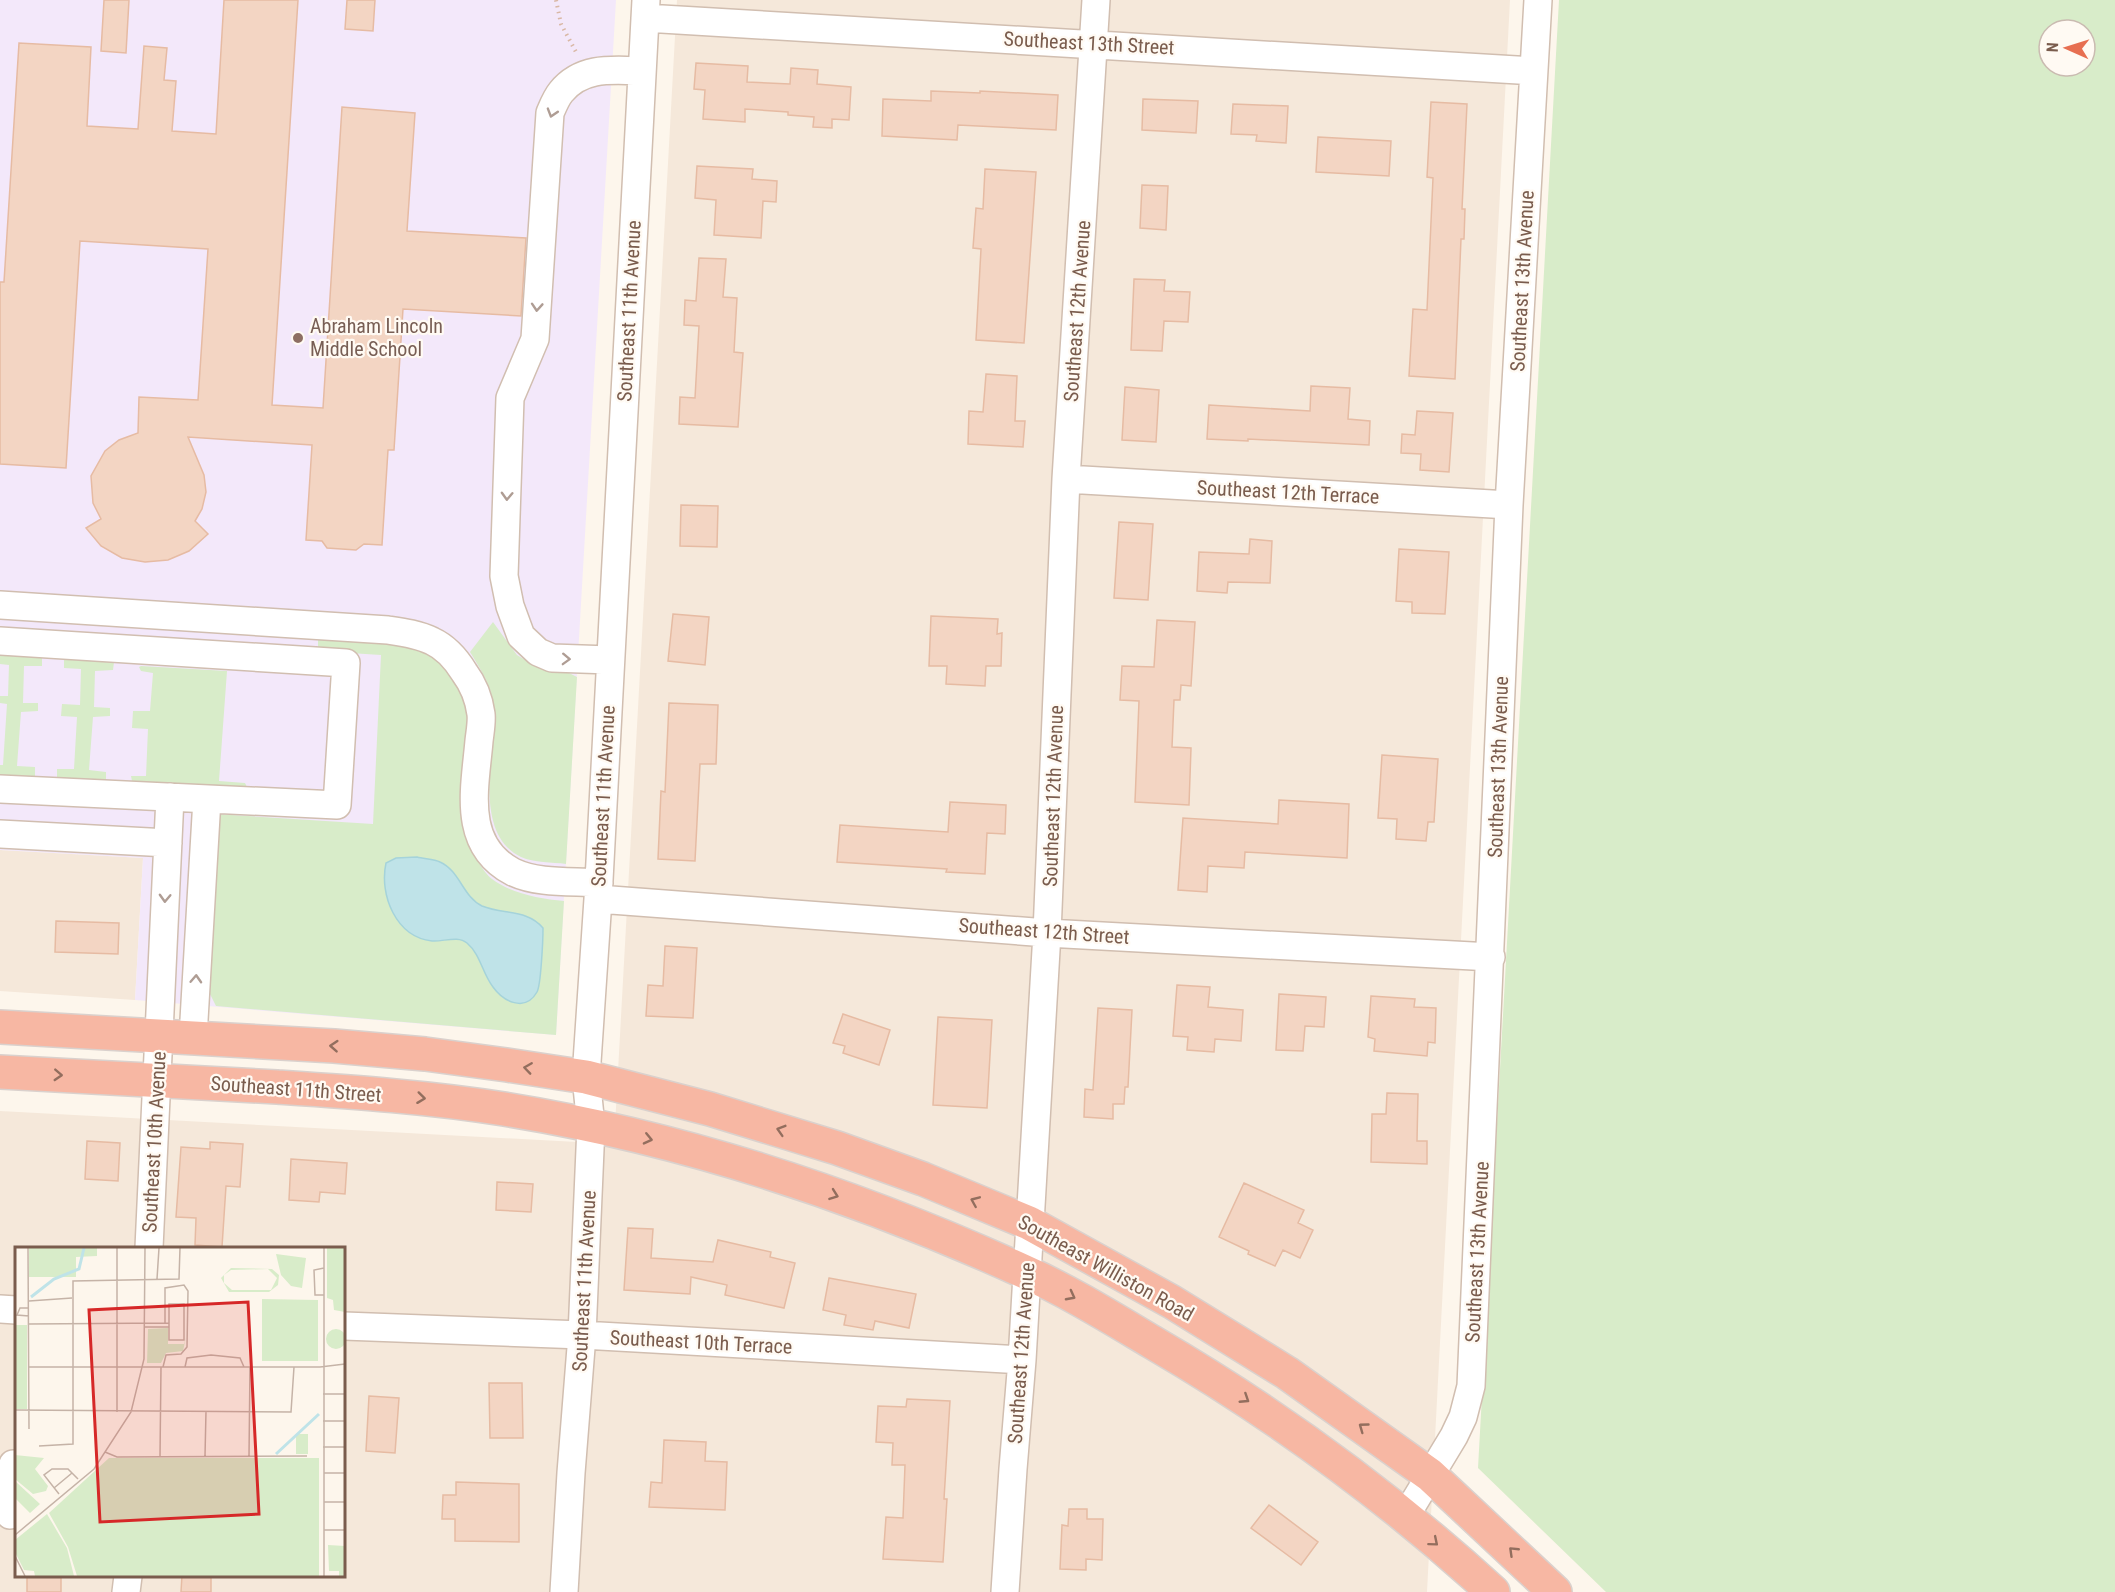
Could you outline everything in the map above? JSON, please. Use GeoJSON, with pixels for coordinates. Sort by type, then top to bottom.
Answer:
{"type":"FeatureCollection","features":[{"type":"Feature","properties":{"kind":"highway"},"geometry":{"type":"LineString","coordinates":[[0,1027],[334,1046],[426,1054],[586,1077]]}},
{"type":"Feature","properties":{"kind":"highway"},"geometry":{"type":"LineString","coordinates":[[191,1082],[193,1038]]}},
{"type":"Feature","properties":{"kind":"highway","name":"Southeast 11th Street"},"geometry":{"type":"LineString","coordinates":[[0,1072],[191,1082],[416,1098],[504,1109],[591,1126]]}},
{"type":"Feature","properties":{"kind":"highway","name":"Southeast Williston Road"},"geometry":{"type":"LineString","coordinates":[[586,1077],[710,1108],[817,1141],[923,1179],[1029,1223],[1172,1302],[1287,1373],[1430,1475],[1555,1592]]}},
{"type":"Feature","properties":{"kind":"highway","name":"Southeast Williston Road"},"geometry":{"type":"LineString","coordinates":[[591,1126],[703,1152],[809,1185],[910,1223],[1026,1272],[1196,1367],[1282,1423],[1405,1517],[1493,1592]]}},
{"type":"Feature","properties":{"kind":"street","name":"Southeast 12th Avenue"},"geometry":{"type":"LineString","coordinates":[[1005,1592],[1012,1469],[1022,1360],[1047,933],[1066,479],[1096,0]]}},
{"type":"Feature","properties":{"kind":"street","name":"Southeast 13th Avenue"},"geometry":{"type":"LineString","coordinates":[[1405,1517],[1454,1436],[1464,1416],[1471,1386],[1509,505],[1538,0]]}},
{"type":"Feature","properties":{"kind":"street","name":"Southeast 13th Street"},"geometry":{"type":"LineString","coordinates":[[645,9],[1094,43],[1533,71]]}},
{"type":"Feature","properties":{"kind":"street","name":"Southeast 11th Avenue"},"geometry":{"type":"LineString","coordinates":[[564,1592],[582,1335],[591,1126],[586,1077],[645,9]]}},
{"type":"Feature","properties":{"kind":"street"},"geometry":{"type":"LineString","coordinates":[[610,660],[552,658],[538,652],[521,636],[510,606],[504,576],[510,398],[535,339],[550,113],[561,91],[590,73],[604,69],[642,71]]}},
{"type":"Feature","properties":{"kind":"street","name":"Southeast 12th Terrace"},"geometry":{"type":"LineString","coordinates":[[1066,479],[1509,505]]}},
{"type":"Feature","properties":{"kind":"street","name":"Southeast 12th Street"},"geometry":{"type":"LineString","coordinates":[[0,605],[387,630],[431,640],[445,649],[459,663],[478,699],[482,716],[474,806],[476,828],[498,862],[515,873],[536,879],[598,891],[1047,933],[1491,957]]}},
{"type":"Feature","properties":{"kind":"street"},"geometry":{"type":"LineString","coordinates":[[0,641],[346,663],[337,805],[0,789]]}},
{"type":"Feature","properties":{"kind":"street","name":"Southeast 10th Avenue"},"geometry":{"type":"LineString","coordinates":[[148,1247],[170,797]]}},
{"type":"Feature","properties":{"kind":"street"},"geometry":{"type":"LineString","coordinates":[[193,1038],[207,799]]}},
{"type":"Feature","properties":{"kind":"street"},"geometry":{"type":"LineString","coordinates":[[0,834],[167,854],[203,867]]}},
{"type":"Feature","properties":{"kind":"street"},"geometry":{"type":"LineString","coordinates":[[0,1309],[15,1310]]}},
{"type":"Feature","properties":{"kind":"street","name":"Southeast 10th Terrace"},"geometry":{"type":"LineString","coordinates":[[345,1326],[582,1335],[1022,1360]]}},
{"type":"Feature","properties":{"kind":"street"},"geometry":{"type":"LineString","coordinates":[[10,1515],[13,1464],[15,1464]]}},
{"type":"Feature","properties":{"kind":"street"},"geometry":{"type":"LineString","coordinates":[[126,1592],[128,1577]]}},
{"type":"Feature","properties":{"kind":"path"},"geometry":{"type":"LineString","coordinates":[[556,0],[561,24],[570,43],[590,73]]}},
{"type":"Feature","properties":{"kind":"shaded area","name":"Abraham Lincoln Middle School"},"geometry":{"type":"Polygon","coordinates":[[[0,0],[616,0],[556,1035],[135,1000],[143,858],[0,850],[0,0]]]}},
{"type":"Feature","properties":{"kind":"shaded area"},"geometry":{"type":"Polygon","coordinates":[[[677,0],[1510,0],[1427,1592],[0,1592],[0,1111],[614,1144],[677,0]]]}},
{"type":"Feature","properties":{"kind":"shaded area"},"geometry":{"type":"Polygon","coordinates":[[[0,850],[143,858],[135,1000],[0,991],[0,850]]]}},
{"type":"Feature","properties":{"kind":"green space"},"geometry":{"type":"Polygon","coordinates":[[[1559,0],[2115,0],[2115,1592],[1606,1592],[1478,1468],[1559,0]]]}},
{"type":"Feature","properties":{"kind":"green space"},"geometry":{"type":"Polygon","coordinates":[[[493,622],[517,655],[535,666],[563,670],[577,677],[566,864],[521,857],[505,845],[495,828],[489,785],[492,697],[486,680],[470,652],[493,622]]]}},
{"type":"Feature","properties":{"kind":"green space"},"geometry":{"type":"Polygon","coordinates":[[[318,638],[389,642],[411,647],[431,655],[447,668],[460,686],[468,712],[463,821],[474,853],[487,874],[500,884],[526,895],[564,901],[556,1035],[216,1006],[208,990],[215,814],[373,824],[381,655],[318,651],[318,638]]]}},
{"type":"Feature","properties":{"kind":"green space"},"geometry":{"type":"Polygon","coordinates":[[[0,655],[42,657],[42,666],[24,666],[23,703],[38,703],[38,711],[21,712],[17,766],[35,767],[35,777],[0,776],[0,765],[3,765],[7,704],[0,703],[0,696],[8,696],[9,665],[0,664],[0,655]]]}},
{"type":"Feature","properties":{"kind":"green space"},"geometry":{"type":"Polygon","coordinates":[[[64,659],[114,662],[113,670],[95,671],[94,707],[110,708],[110,716],[93,717],[89,770],[106,772],[106,782],[57,779],[57,769],[74,769],[77,717],[61,716],[62,704],[80,705],[81,669],[64,668],[64,659]]]}},
{"type":"Feature","properties":{"kind":"green space"},"geometry":{"type":"Polygon","coordinates":[[[139,667],[227,671],[219,781],[245,783],[247,787],[132,781],[131,776],[146,776],[148,729],[132,728],[133,711],[150,711],[153,673],[141,671],[139,667]]]}},
{"type":"Feature","properties":{"kind":"water"},"geometry":{"type":"Polygon","coordinates":[[[417,857],[438,861],[447,866],[470,897],[482,906],[522,915],[537,922],[543,928],[540,981],[537,992],[532,998],[526,1002],[514,1003],[502,997],[489,982],[475,953],[467,943],[459,939],[432,941],[419,938],[400,923],[388,901],[384,875],[386,863],[396,858],[417,857]]]}},
{"type":"Feature","properties":{"kind":"building"},"geometry":{"type":"Polygon","coordinates":[[[104,0],[129,0],[126,53],[101,51],[104,0]]]}},
{"type":"Feature","properties":{"kind":"building"},"geometry":{"type":"Polygon","coordinates":[[[224,0],[298,0],[272,405],[323,408],[342,107],[415,113],[407,231],[526,238],[521,316],[403,309],[394,450],[388,450],[382,545],[364,544],[356,550],[327,548],[322,541],[306,540],[312,445],[188,437],[204,475],[206,492],[202,509],[195,521],[208,534],[189,551],[168,560],[145,562],[122,558],[101,546],[86,528],[101,519],[93,503],[91,476],[105,451],[119,440],[138,433],[139,397],[198,400],[208,249],[80,241],[66,468],[0,464],[0,282],[4,282],[19,43],[91,47],[87,126],[138,129],[144,46],[167,48],[164,80],[176,81],[172,131],[216,134],[224,0]]]}},
{"type":"Feature","properties":{"kind":"building"},"geometry":{"type":"Polygon","coordinates":[[[347,0],[375,0],[373,31],[345,29],[347,0]]]}},
{"type":"Feature","properties":{"kind":"building"},"geometry":{"type":"Polygon","coordinates":[[[696,63],[748,66],[747,82],[790,84],[791,68],[818,70],[817,84],[851,87],[849,120],[832,119],[832,128],[813,127],[814,117],[788,115],[788,112],[745,109],[745,122],[703,119],[705,90],[694,89],[696,63]]]}},
{"type":"Feature","properties":{"kind":"building"},"geometry":{"type":"Polygon","coordinates":[[[931,91],[1058,95],[1056,130],[958,125],[957,140],[882,136],[883,99],[931,101],[931,91]]]}},
{"type":"Feature","properties":{"kind":"building"},"geometry":{"type":"Polygon","coordinates":[[[1143,99],[1198,101],[1196,133],[1142,130],[1143,99]]]}},
{"type":"Feature","properties":{"kind":"building"},"geometry":{"type":"Polygon","coordinates":[[[1431,102],[1467,104],[1462,209],[1465,209],[1464,239],[1461,239],[1455,379],[1409,376],[1413,309],[1427,310],[1433,178],[1427,177],[1431,102]]]}},
{"type":"Feature","properties":{"kind":"building"},"geometry":{"type":"Polygon","coordinates":[[[1233,104],[1288,106],[1286,143],[1256,141],[1257,135],[1231,134],[1233,104]]]}},
{"type":"Feature","properties":{"kind":"building"},"geometry":{"type":"Polygon","coordinates":[[[1318,137],[1391,141],[1389,176],[1316,172],[1318,137]]]}},
{"type":"Feature","properties":{"kind":"building"},"geometry":{"type":"Polygon","coordinates":[[[697,166],[753,169],[752,179],[777,181],[776,202],[763,201],[761,238],[714,235],[716,200],[695,198],[697,166]]]}},
{"type":"Feature","properties":{"kind":"building"},"geometry":{"type":"Polygon","coordinates":[[[985,169],[1036,172],[1024,343],[976,340],[981,249],[973,248],[976,208],[983,209],[985,169]]]}},
{"type":"Feature","properties":{"kind":"building"},"geometry":{"type":"Polygon","coordinates":[[[1142,185],[1168,186],[1166,230],[1140,228],[1142,185]]]}},
{"type":"Feature","properties":{"kind":"building"},"geometry":{"type":"Polygon","coordinates":[[[699,258],[726,259],[723,297],[737,298],[734,352],[743,353],[738,427],[679,424],[680,397],[695,398],[699,326],[684,325],[685,300],[696,301],[699,258]]]}},
{"type":"Feature","properties":{"kind":"building"},"geometry":{"type":"Polygon","coordinates":[[[1134,279],[1165,280],[1164,291],[1190,292],[1188,322],[1164,321],[1162,351],[1131,350],[1134,279]]]}},
{"type":"Feature","properties":{"kind":"building"},"geometry":{"type":"Polygon","coordinates":[[[986,374],[1017,376],[1015,421],[1025,421],[1023,447],[968,444],[969,411],[983,412],[986,374]]]}},
{"type":"Feature","properties":{"kind":"building"},"geometry":{"type":"Polygon","coordinates":[[[1311,386],[1350,388],[1348,419],[1370,421],[1369,445],[1207,439],[1209,405],[1310,411],[1311,386]]]}},
{"type":"Feature","properties":{"kind":"building"},"geometry":{"type":"Polygon","coordinates":[[[1125,387],[1159,390],[1156,442],[1122,440],[1125,387]]]}},
{"type":"Feature","properties":{"kind":"building"},"geometry":{"type":"Polygon","coordinates":[[[1417,411],[1453,413],[1449,472],[1420,470],[1421,454],[1401,453],[1402,434],[1415,435],[1417,411]]]}},
{"type":"Feature","properties":{"kind":"building"},"geometry":{"type":"Polygon","coordinates":[[[681,505],[718,506],[717,547],[680,546],[681,505]]]}},
{"type":"Feature","properties":{"kind":"building"},"geometry":{"type":"Polygon","coordinates":[[[1119,522],[1153,524],[1148,600],[1114,598],[1119,522]]]}},
{"type":"Feature","properties":{"kind":"building"},"geometry":{"type":"Polygon","coordinates":[[[1250,539],[1272,541],[1270,583],[1228,582],[1227,593],[1197,591],[1199,552],[1249,554],[1250,539]]]}},
{"type":"Feature","properties":{"kind":"building"},"geometry":{"type":"Polygon","coordinates":[[[1399,549],[1449,552],[1445,614],[1412,613],[1412,602],[1396,601],[1399,549]]]}},
{"type":"Feature","properties":{"kind":"building"},"geometry":{"type":"Polygon","coordinates":[[[673,614],[709,617],[705,665],[668,661],[673,614]]]}},
{"type":"Feature","properties":{"kind":"building"},"geometry":{"type":"Polygon","coordinates":[[[931,616],[998,619],[997,634],[1002,633],[1001,666],[986,666],[985,686],[946,684],[947,666],[929,666],[931,616]]]}},
{"type":"Feature","properties":{"kind":"building"},"geometry":{"type":"Polygon","coordinates":[[[1157,620],[1195,622],[1191,686],[1181,685],[1180,700],[1174,700],[1172,747],[1191,748],[1189,805],[1135,802],[1139,701],[1120,700],[1122,666],[1154,667],[1157,620]]]}},
{"type":"Feature","properties":{"kind":"building"},"geometry":{"type":"Polygon","coordinates":[[[669,703],[718,705],[716,764],[700,764],[695,861],[658,859],[661,791],[665,792],[669,703]]]}},
{"type":"Feature","properties":{"kind":"building"},"geometry":{"type":"Polygon","coordinates":[[[1382,755],[1438,759],[1434,822],[1428,822],[1426,841],[1396,839],[1397,819],[1378,818],[1382,755]]]}},
{"type":"Feature","properties":{"kind":"building"},"geometry":{"type":"Polygon","coordinates":[[[1279,800],[1349,804],[1347,858],[1245,852],[1244,868],[1208,866],[1207,892],[1178,890],[1183,818],[1278,824],[1279,800]]]}},
{"type":"Feature","properties":{"kind":"building"},"geometry":{"type":"Polygon","coordinates":[[[950,802],[1006,805],[1005,834],[987,833],[985,874],[946,872],[947,869],[837,862],[840,825],[948,832],[950,802]]]}},
{"type":"Feature","properties":{"kind":"building"},"geometry":{"type":"Polygon","coordinates":[[[56,921],[119,923],[118,954],[55,952],[56,921]]]}},
{"type":"Feature","properties":{"kind":"building"},"geometry":{"type":"Polygon","coordinates":[[[665,946],[697,948],[693,1018],[646,1016],[648,985],[663,986],[665,946]]]}},
{"type":"Feature","properties":{"kind":"building"},"geometry":{"type":"Polygon","coordinates":[[[1177,985],[1210,987],[1208,1007],[1243,1010],[1241,1041],[1215,1039],[1214,1052],[1187,1050],[1188,1037],[1173,1036],[1177,985]]]}},
{"type":"Feature","properties":{"kind":"building"},"geometry":{"type":"Polygon","coordinates":[[[1279,994],[1326,997],[1324,1027],[1305,1026],[1303,1051],[1276,1050],[1279,994]]]}},
{"type":"Feature","properties":{"kind":"building"},"geometry":{"type":"Polygon","coordinates":[[[1371,996],[1415,999],[1414,1007],[1436,1008],[1435,1043],[1428,1042],[1427,1056],[1374,1051],[1375,1039],[1368,1037],[1371,996]]]}},
{"type":"Feature","properties":{"kind":"building"},"geometry":{"type":"Polygon","coordinates":[[[1098,1008],[1132,1010],[1128,1087],[1125,1087],[1124,1104],[1113,1104],[1113,1119],[1084,1117],[1085,1089],[1093,1090],[1098,1008]]]}},
{"type":"Feature","properties":{"kind":"building"},"geometry":{"type":"Polygon","coordinates":[[[843,1014],[890,1030],[879,1065],[843,1053],[845,1046],[833,1043],[843,1014]]]}},
{"type":"Feature","properties":{"kind":"building"},"geometry":{"type":"Polygon","coordinates":[[[938,1017],[992,1020],[987,1108],[933,1105],[938,1017]]]}},
{"type":"Feature","properties":{"kind":"building"},"geometry":{"type":"Polygon","coordinates":[[[1387,1093],[1418,1094],[1417,1141],[1427,1141],[1427,1164],[1371,1162],[1372,1114],[1386,1114],[1387,1093]]]}},
{"type":"Feature","properties":{"kind":"building"},"geometry":{"type":"Polygon","coordinates":[[[87,1141],[120,1143],[118,1181],[85,1179],[87,1141]]]}},
{"type":"Feature","properties":{"kind":"building"},"geometry":{"type":"Polygon","coordinates":[[[210,1142],[243,1144],[240,1187],[226,1186],[222,1247],[195,1245],[196,1218],[176,1217],[181,1147],[210,1149],[210,1142]]]}},
{"type":"Feature","properties":{"kind":"building"},"geometry":{"type":"Polygon","coordinates":[[[291,1159],[347,1163],[345,1194],[320,1192],[319,1202],[289,1200],[291,1159]]]}},
{"type":"Feature","properties":{"kind":"building"},"geometry":{"type":"Polygon","coordinates":[[[497,1182],[533,1184],[531,1212],[496,1210],[497,1182]]]}},
{"type":"Feature","properties":{"kind":"building"},"geometry":{"type":"Polygon","coordinates":[[[1244,1183],[1304,1210],[1298,1223],[1313,1230],[1300,1258],[1283,1250],[1275,1266],[1219,1237],[1244,1183]]]}},
{"type":"Feature","properties":{"kind":"building"},"geometry":{"type":"Polygon","coordinates":[[[628,1228],[653,1229],[651,1258],[713,1262],[718,1240],[771,1252],[770,1257],[795,1263],[784,1308],[725,1295],[727,1285],[691,1277],[690,1294],[624,1290],[628,1228]]]}},
{"type":"Feature","properties":{"kind":"building"},"geometry":{"type":"Polygon","coordinates":[[[829,1278],[916,1294],[909,1328],[875,1321],[873,1330],[844,1325],[846,1315],[823,1310],[829,1278]]]}},
{"type":"Feature","properties":{"kind":"building"},"geometry":{"type":"Polygon","coordinates":[[[489,1383],[522,1383],[523,1438],[490,1438],[489,1383]]]}},
{"type":"Feature","properties":{"kind":"building"},"geometry":{"type":"Polygon","coordinates":[[[369,1396],[399,1398],[395,1453],[366,1451],[369,1396]]]}},
{"type":"Feature","properties":{"kind":"building"},"geometry":{"type":"Polygon","coordinates":[[[907,1399],[950,1401],[943,1562],[883,1559],[886,1517],[903,1518],[905,1465],[892,1465],[893,1443],[876,1442],[878,1406],[906,1407],[907,1399]]]}},
{"type":"Feature","properties":{"kind":"building"},"geometry":{"type":"Polygon","coordinates":[[[664,1440],[706,1442],[705,1461],[727,1462],[725,1510],[649,1507],[651,1482],[662,1483],[664,1440]]]}},
{"type":"Feature","properties":{"kind":"building"},"geometry":{"type":"Polygon","coordinates":[[[456,1482],[519,1484],[519,1542],[455,1541],[455,1519],[442,1519],[443,1495],[456,1495],[456,1482]]]}},
{"type":"Feature","properties":{"kind":"building"},"geometry":{"type":"Polygon","coordinates":[[[1269,1505],[1318,1542],[1301,1565],[1251,1528],[1269,1505]]]}},
{"type":"Feature","properties":{"kind":"building"},"geometry":{"type":"Polygon","coordinates":[[[1069,1509],[1087,1509],[1087,1519],[1103,1519],[1102,1560],[1086,1559],[1086,1570],[1060,1569],[1062,1525],[1068,1526],[1069,1509]]]}},
{"type":"Feature","properties":{"kind":"building"},"geometry":{"type":"Polygon","coordinates":[[[27,1577],[61,1577],[61,1592],[27,1592],[27,1577]]]}},
{"type":"Feature","properties":{"kind":"building"},"geometry":{"type":"Polygon","coordinates":[[[182,1577],[211,1577],[211,1592],[181,1592],[182,1577]]]}},
{"type":"Feature","properties":{"kind":"place","name":"Abraham Lincoln Middle School"},"geometry":{"type":"Point","coordinates":[298,338]}}]}
